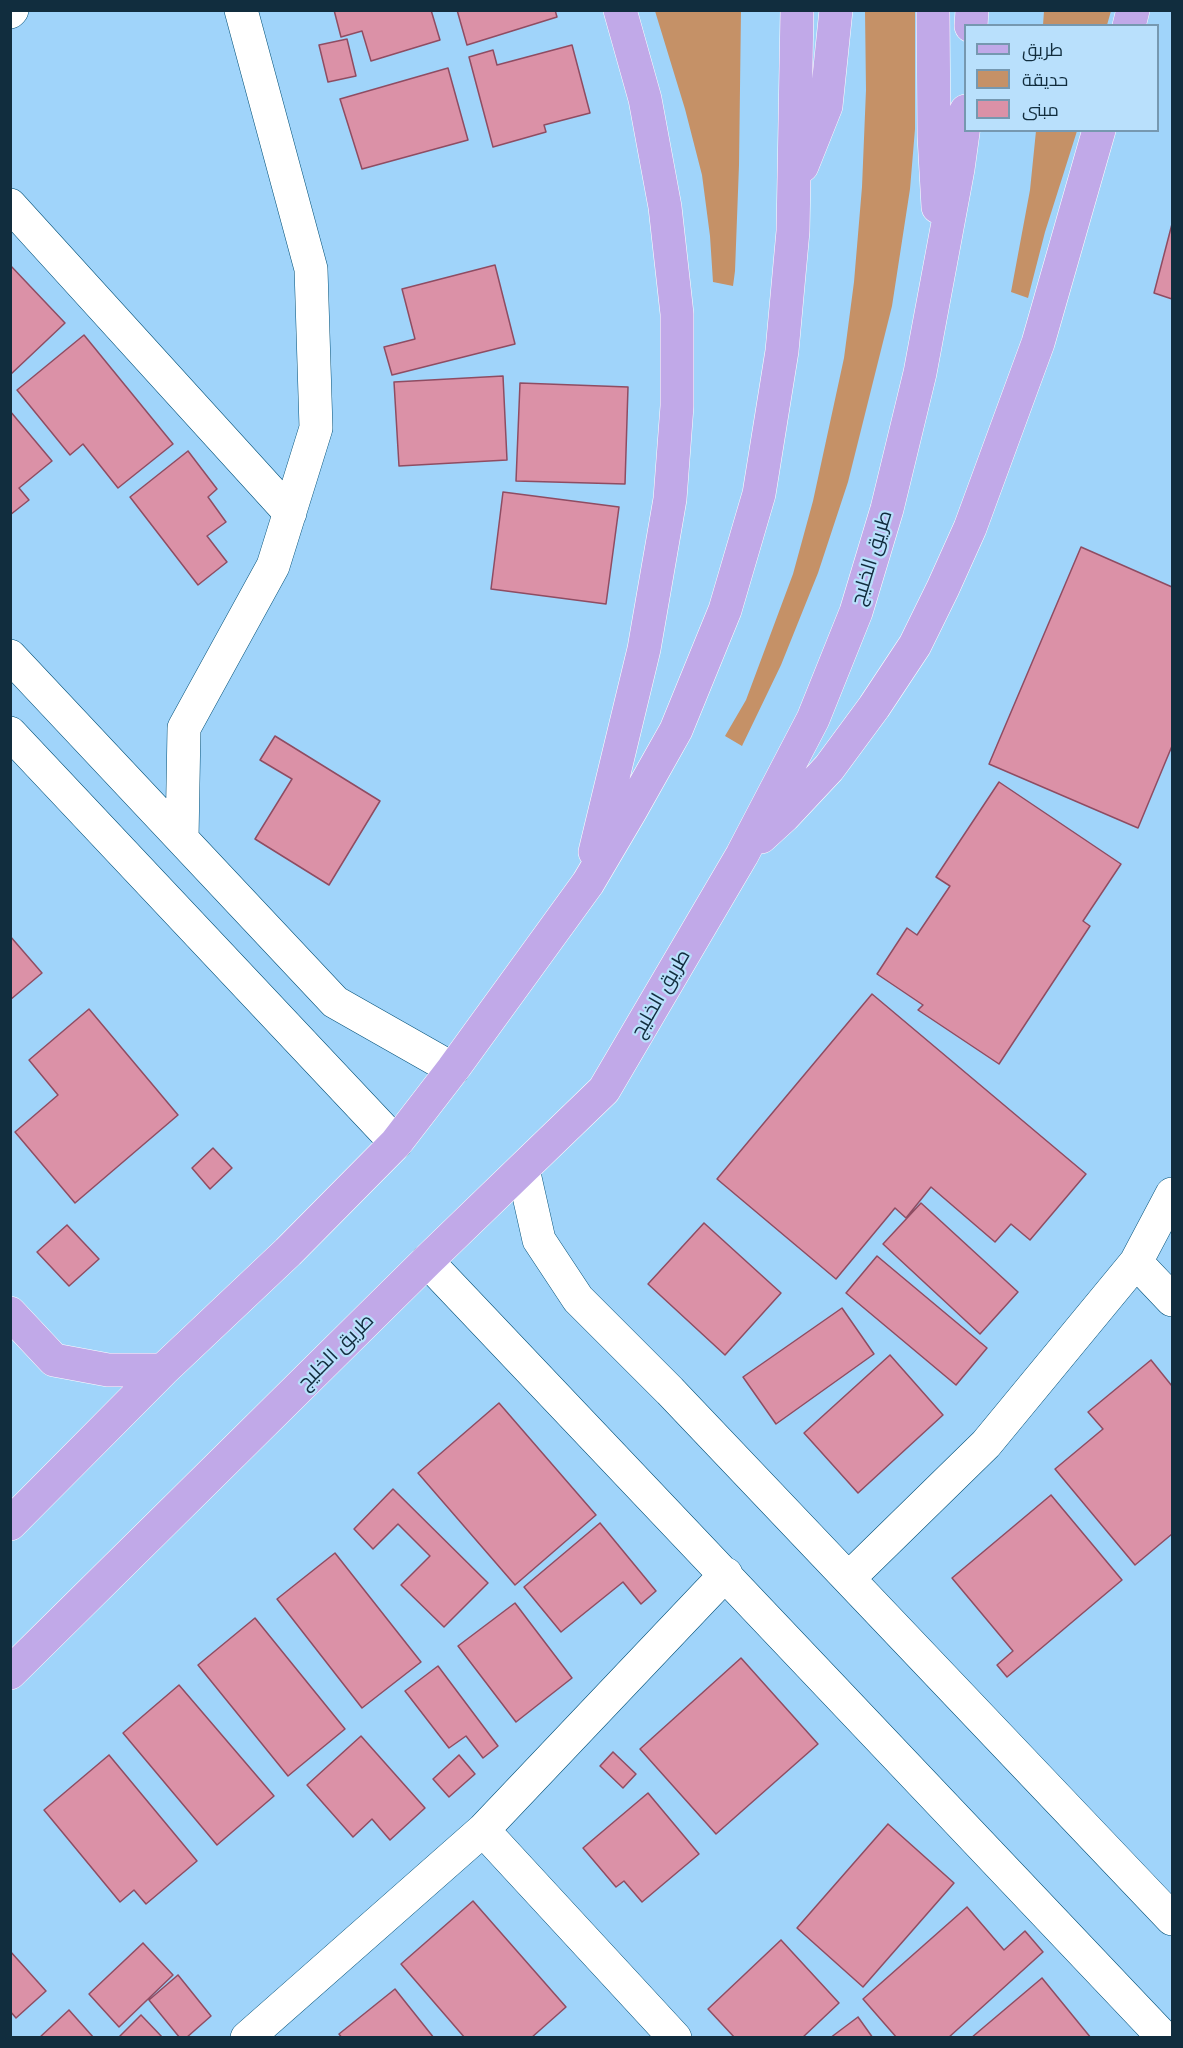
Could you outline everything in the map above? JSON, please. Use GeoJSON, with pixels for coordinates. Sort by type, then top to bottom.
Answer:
{"type":"FeatureCollection","features":[{"type":"Feature","properties":{"kind":"main road"},"geometry":{"type":"LineString","coordinates":[[588,883],[644,649],[670,499],[677,406],[677,314],[665,207],[645,99],[620,10]]}},
{"type":"Feature","properties":{"kind":"main road"},"geometry":{"type":"LineString","coordinates":[[10,1524],[163,1370],[288,1252],[396,1143],[453,1069],[588,883],[676,730],[725,610],[759,494],[782,351],[793,231],[797,10]]}},
{"type":"Feature","properties":{"kind":"main road"},"geometry":{"type":"LineString","coordinates":[[794,187],[826,106],[836,10]]}},
{"type":"Feature","properties":{"kind":"main road"},"geometry":{"type":"LineString","coordinates":[[933,10],[934,136],[941,260]]}},
{"type":"Feature","properties":{"kind":"main road","name":"طريق الخليج"},"geometry":{"type":"LineString","coordinates":[[10,1673],[427,1261],[604,1090],[742,855],[813,719],[856,612],[887,509],[920,373],[964,126]]}},
{"type":"Feature","properties":{"kind":"main road"},"geometry":{"type":"LineString","coordinates":[[742,855],[784,816],[829,768],[874,707],[915,645],[939,597],[970,528],[1038,343],[1098,132]]}},
{"type":"Feature","properties":{"kind":"main road"},"geometry":{"type":"LineString","coordinates":[[10,1313],[54,1360],[108,1370],[163,1370]]}},
{"type":"Feature","properties":{"kind":"street"},"geometry":{"type":"LineString","coordinates":[[182,839],[184,728],[273,566],[316,428],[311,269],[241,10]]}},
{"type":"Feature","properties":{"kind":"street"},"geometry":{"type":"LineString","coordinates":[[10,205],[290,513]]}},
{"type":"Feature","properties":{"kind":"street"},"geometry":{"type":"LineString","coordinates":[[10,656],[336,1002],[453,1069]]}},
{"type":"Feature","properties":{"kind":"street"},"geometry":{"type":"LineString","coordinates":[[10,734],[396,1143]]}},
{"type":"Feature","properties":{"kind":"street"},"geometry":{"type":"LineString","coordinates":[[523,1169],[539,1240],[578,1299],[670,1391],[1173,1920]]}},
{"type":"Feature","properties":{"kind":"street"},"geometry":{"type":"LineString","coordinates":[[849,1578],[986,1444],[1136,1262],[1173,1194]]}},
{"type":"Feature","properties":{"kind":"street"},"geometry":{"type":"LineString","coordinates":[[427,1261],[1164,2037]]}},
{"type":"Feature","properties":{"kind":"street"},"geometry":{"type":"LineString","coordinates":[[1136,1262],[1173,1300]]}},
{"type":"Feature","properties":{"kind":"street"},"geometry":{"type":"LineString","coordinates":[[247,2037],[483,1830],[726,1574]]}},
{"type":"Feature","properties":{"kind":"street"},"geometry":{"type":"LineString","coordinates":[[483,1830],[675,2037]]}},
{"type":"Feature","properties":{"kind":"green space"},"geometry":{"type":"Polygon","coordinates":[[[1044,10],[1111,11],[1107,24],[1043,24],[1044,10]]]}},
{"type":"Feature","properties":{"kind":"green space"},"geometry":{"type":"Polygon","coordinates":[[[655,11],[741,11],[739,165],[733,286],[713,282],[702,175],[685,109],[655,11]]]}},
{"type":"Feature","properties":{"kind":"green space"},"geometry":{"type":"Polygon","coordinates":[[[865,11],[915,11],[915,129],[910,189],[892,306],[848,482],[818,573],[781,665],[742,746],[725,736],[746,700],[793,574],[813,501],[844,358],[854,282],[862,187],[866,90],[865,11]]]}},
{"type":"Feature","properties":{"kind":"green space"},"geometry":{"type":"Polygon","coordinates":[[[1036,132],[1077,132],[1045,232],[1028,298],[1011,292],[1030,190],[1036,132]]]}},
{"type":"Feature","properties":{"kind":"building"},"geometry":{"type":"Polygon","coordinates":[[[334,10],[431,10],[440,40],[371,61],[362,31],[341,37],[334,10]]]}},
{"type":"Feature","properties":{"kind":"building"},"geometry":{"type":"Polygon","coordinates":[[[457,10],[555,10],[557,17],[467,45],[457,10]]]}},
{"type":"Feature","properties":{"kind":"building"},"geometry":{"type":"Polygon","coordinates":[[[347,39],[356,76],[328,82],[319,45],[347,39]]]}},
{"type":"Feature","properties":{"kind":"building"},"geometry":{"type":"Polygon","coordinates":[[[572,45],[590,113],[544,125],[546,132],[493,147],[469,57],[493,50],[497,65],[572,45]]]}},
{"type":"Feature","properties":{"kind":"building"},"geometry":{"type":"Polygon","coordinates":[[[448,68],[468,140],[362,169],[340,99],[448,68]]]}},
{"type":"Feature","properties":{"kind":"building"},"geometry":{"type":"Polygon","coordinates":[[[1172,224],[1172,299],[1154,293],[1172,224]]]}},
{"type":"Feature","properties":{"kind":"building"},"geometry":{"type":"Polygon","coordinates":[[[10,265],[65,323],[10,375],[10,265]]]}},
{"type":"Feature","properties":{"kind":"building"},"geometry":{"type":"Polygon","coordinates":[[[495,265],[515,344],[392,375],[384,347],[415,339],[402,289],[495,265]]]}},
{"type":"Feature","properties":{"kind":"building"},"geometry":{"type":"Polygon","coordinates":[[[84,335],[173,444],[118,488],[83,444],[70,455],[17,390],[84,335]]]}},
{"type":"Feature","properties":{"kind":"building"},"geometry":{"type":"Polygon","coordinates":[[[503,376],[507,460],[399,466],[394,382],[503,376]]]}},
{"type":"Feature","properties":{"kind":"building"},"geometry":{"type":"Polygon","coordinates":[[[520,383],[628,387],[625,484],[516,481],[520,383]]]}},
{"type":"Feature","properties":{"kind":"building"},"geometry":{"type":"Polygon","coordinates":[[[10,411],[52,461],[19,488],[29,500],[10,515],[10,411]]]}},
{"type":"Feature","properties":{"kind":"building"},"geometry":{"type":"Polygon","coordinates":[[[188,451],[217,489],[208,497],[226,522],[207,536],[227,562],[198,585],[130,497],[188,451]]]}},
{"type":"Feature","properties":{"kind":"building"},"geometry":{"type":"Polygon","coordinates":[[[503,492],[619,507],[606,604],[491,589],[503,492]]]}},
{"type":"Feature","properties":{"kind":"building"},"geometry":{"type":"Polygon","coordinates":[[[1081,547],[1172,587],[1172,746],[1138,828],[989,764],[1081,547]]]}},
{"type":"Feature","properties":{"kind":"building"},"geometry":{"type":"Polygon","coordinates":[[[275,736],[380,801],[329,885],[255,839],[292,779],[260,760],[275,736]]]}},
{"type":"Feature","properties":{"kind":"building"},"geometry":{"type":"Polygon","coordinates":[[[999,782],[1121,864],[1083,921],[1090,926],[999,1064],[918,1010],[923,1005],[877,974],[907,928],[917,935],[950,886],[936,877],[999,782]]]}},
{"type":"Feature","properties":{"kind":"building"},"geometry":{"type":"Polygon","coordinates":[[[10,936],[42,973],[10,1000],[10,936]]]}},
{"type":"Feature","properties":{"kind":"building"},"geometry":{"type":"Polygon","coordinates":[[[872,994],[1086,1174],[1030,1240],[1011,1224],[995,1242],[931,1187],[906,1218],[895,1208],[836,1279],[717,1179],[872,994]]]}},
{"type":"Feature","properties":{"kind":"building"},"geometry":{"type":"Polygon","coordinates":[[[89,1009],[178,1115],[75,1203],[15,1132],[58,1095],[29,1060],[89,1009]]]}},
{"type":"Feature","properties":{"kind":"building"},"geometry":{"type":"Polygon","coordinates":[[[213,1148],[232,1168],[210,1189],[192,1168],[213,1148]]]}},
{"type":"Feature","properties":{"kind":"building"},"geometry":{"type":"Polygon","coordinates":[[[921,1203],[1018,1292],[980,1334],[883,1244],[921,1203]]]}},
{"type":"Feature","properties":{"kind":"building"},"geometry":{"type":"Polygon","coordinates":[[[704,1223],[781,1293],[725,1355],[648,1284],[704,1223]]]}},
{"type":"Feature","properties":{"kind":"building"},"geometry":{"type":"Polygon","coordinates":[[[67,1225],[99,1259],[69,1286],[37,1252],[67,1225]]]}},
{"type":"Feature","properties":{"kind":"building"},"geometry":{"type":"Polygon","coordinates":[[[877,1256],[987,1348],[956,1385],[846,1293],[877,1256]]]}},
{"type":"Feature","properties":{"kind":"building"},"geometry":{"type":"Polygon","coordinates":[[[842,1308],[874,1354],[776,1424],[743,1377],[842,1308]]]}},
{"type":"Feature","properties":{"kind":"building"},"geometry":{"type":"Polygon","coordinates":[[[890,1355],[943,1415],[858,1493],[804,1433],[890,1355]]]}},
{"type":"Feature","properties":{"kind":"building"},"geometry":{"type":"Polygon","coordinates":[[[1151,1360],[1172,1386],[1172,1534],[1135,1565],[1055,1469],[1103,1429],[1088,1412],[1151,1360]]]}},
{"type":"Feature","properties":{"kind":"building"},"geometry":{"type":"Polygon","coordinates":[[[499,1403],[596,1515],[515,1585],[418,1473],[499,1403]]]}},
{"type":"Feature","properties":{"kind":"building"},"geometry":{"type":"Polygon","coordinates":[[[393,1489],[488,1583],[444,1627],[401,1585],[430,1556],[398,1524],[373,1549],[354,1529],[393,1489]]]}},
{"type":"Feature","properties":{"kind":"building"},"geometry":{"type":"Polygon","coordinates":[[[1051,1495],[1122,1580],[1007,1677],[997,1665],[1013,1651],[952,1578],[1051,1495]]]}},
{"type":"Feature","properties":{"kind":"building"},"geometry":{"type":"Polygon","coordinates":[[[600,1523],[656,1591],[641,1604],[623,1582],[561,1632],[524,1587],[600,1523]]]}},
{"type":"Feature","properties":{"kind":"building"},"geometry":{"type":"Polygon","coordinates":[[[335,1553],[421,1662],[362,1708],[277,1599],[335,1553]]]}},
{"type":"Feature","properties":{"kind":"building"},"geometry":{"type":"Polygon","coordinates":[[[515,1603],[572,1678],[516,1722],[458,1646],[515,1603]]]}},
{"type":"Feature","properties":{"kind":"building"},"geometry":{"type":"Polygon","coordinates":[[[255,1618],[345,1729],[288,1776],[198,1665],[255,1618]]]}},
{"type":"Feature","properties":{"kind":"building"},"geometry":{"type":"Polygon","coordinates":[[[741,1658],[818,1744],[716,1834],[640,1749],[741,1658]]]}},
{"type":"Feature","properties":{"kind":"building"},"geometry":{"type":"Polygon","coordinates":[[[438,1666],[498,1746],[483,1758],[466,1736],[449,1748],[405,1691],[438,1666]]]}},
{"type":"Feature","properties":{"kind":"building"},"geometry":{"type":"Polygon","coordinates":[[[179,1685],[274,1796],[217,1845],[123,1733],[179,1685]]]}},
{"type":"Feature","properties":{"kind":"building"},"geometry":{"type":"Polygon","coordinates":[[[361,1736],[425,1808],[390,1840],[372,1819],[353,1837],[307,1785],[361,1736]]]}},
{"type":"Feature","properties":{"kind":"building"},"geometry":{"type":"Polygon","coordinates":[[[613,1752],[636,1774],[623,1788],[600,1766],[613,1752]]]}},
{"type":"Feature","properties":{"kind":"building"},"geometry":{"type":"Polygon","coordinates":[[[109,1755],[197,1861],[146,1904],[134,1890],[120,1902],[44,1810],[109,1755]]]}},
{"type":"Feature","properties":{"kind":"building"},"geometry":{"type":"Polygon","coordinates":[[[459,1755],[475,1774],[449,1797],[433,1779],[459,1755]]]}},
{"type":"Feature","properties":{"kind":"building"},"geometry":{"type":"Polygon","coordinates":[[[648,1793],[699,1854],[642,1902],[624,1881],[616,1887],[583,1848],[648,1793]]]}},
{"type":"Feature","properties":{"kind":"building"},"geometry":{"type":"Polygon","coordinates":[[[888,1824],[954,1883],[863,1987],[797,1928],[888,1824]]]}},
{"type":"Feature","properties":{"kind":"building"},"geometry":{"type":"Polygon","coordinates":[[[473,1901],[566,2007],[531,2038],[465,2038],[401,1964],[473,1901]]]}},
{"type":"Feature","properties":{"kind":"building"},"geometry":{"type":"Polygon","coordinates":[[[967,1907],[1004,1950],[1025,1931],[1043,1952],[948,2038],[897,2038],[863,1999],[967,1907]]]}},
{"type":"Feature","properties":{"kind":"building"},"geometry":{"type":"Polygon","coordinates":[[[781,1940],[839,2003],[802,2038],[735,2038],[708,2009],[781,1940]]]}},
{"type":"Feature","properties":{"kind":"building"},"geometry":{"type":"Polygon","coordinates":[[[143,1943],[173,1975],[119,2027],[89,1994],[143,1943]]]}},
{"type":"Feature","properties":{"kind":"building"},"geometry":{"type":"Polygon","coordinates":[[[10,1951],[46,1991],[16,2018],[10,2011],[10,1951]]]}},
{"type":"Feature","properties":{"kind":"building"},"geometry":{"type":"Polygon","coordinates":[[[178,1975],[211,2016],[186,2038],[180,2038],[149,2000],[178,1975]]]}},
{"type":"Feature","properties":{"kind":"building"},"geometry":{"type":"Polygon","coordinates":[[[1042,1978],[1091,2038],[971,2038],[1042,1978]]]}},
{"type":"Feature","properties":{"kind":"building"},"geometry":{"type":"Polygon","coordinates":[[[395,1989],[434,2038],[342,2038],[339,2034],[395,1989]]]}},
{"type":"Feature","properties":{"kind":"building"},"geometry":{"type":"Polygon","coordinates":[[[69,2010],[94,2038],[39,2038],[69,2010]]]}},
{"type":"Feature","properties":{"kind":"building"},"geometry":{"type":"Polygon","coordinates":[[[141,2015],[163,2038],[119,2037],[141,2015]]]}},
{"type":"Feature","properties":{"kind":"building"},"geometry":{"type":"Polygon","coordinates":[[[858,2017],[873,2038],[830,2038],[858,2017]]]}}]}
